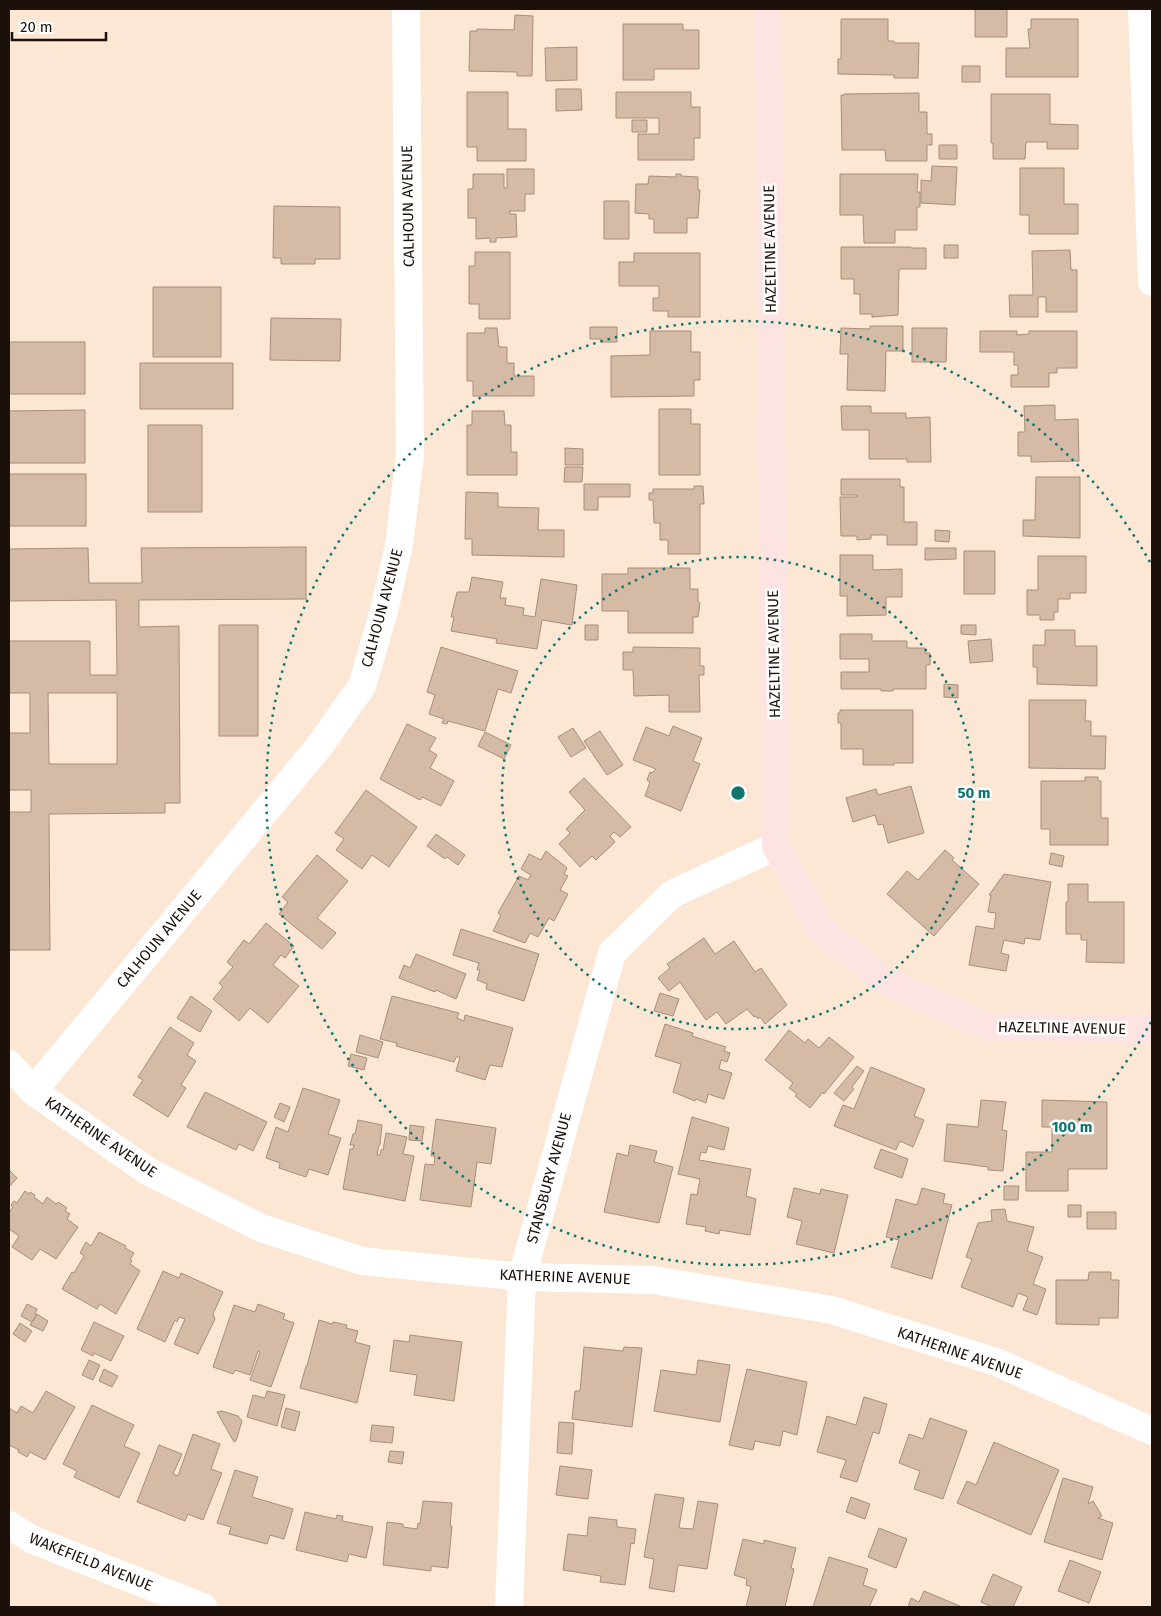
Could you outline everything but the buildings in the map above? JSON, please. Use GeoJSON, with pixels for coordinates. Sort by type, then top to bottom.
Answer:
{"type":"FeatureCollection","features":[{"type":"Feature","properties":{"kind":"street","name":"CALHOUN AVENUE"},"geometry":{"type":"LineString","coordinates":[[34,1091],[317,749],[362,686],[384,611],[399,545],[410,455],[406,9]]}},
{"type":"Feature","properties":{"kind":"street","name":"HAZELTINE AVENUE"},"geometry":{"type":"LineString","coordinates":[[768,9],[776,846],[821,930],[885,981],[989,1027],[1152,1030]]}},
{"type":"Feature","properties":{"kind":"street"},"geometry":{"type":"LineString","coordinates":[[1142,9],[1152,282]]}},
{"type":"Feature","properties":{"kind":"street","name":"STANSBURY AVENUE"},"geometry":{"type":"LineString","coordinates":[[509,1607],[522,1276],[612,953],[672,894],[776,846]]}},
{"type":"Feature","properties":{"kind":"street","name":"KATHERINE AVENUE"},"geometry":{"type":"LineString","coordinates":[[9,1064],[34,1091],[149,1172],[261,1228],[362,1261],[522,1276],[653,1280],[832,1310],[996,1362],[1152,1431]]}},
{"type":"Feature","properties":{"kind":"street","name":"WAKEFIELD AVENUE"},"geometry":{"type":"LineString","coordinates":[[9,1525],[34,1540],[203,1607]]}}]}
